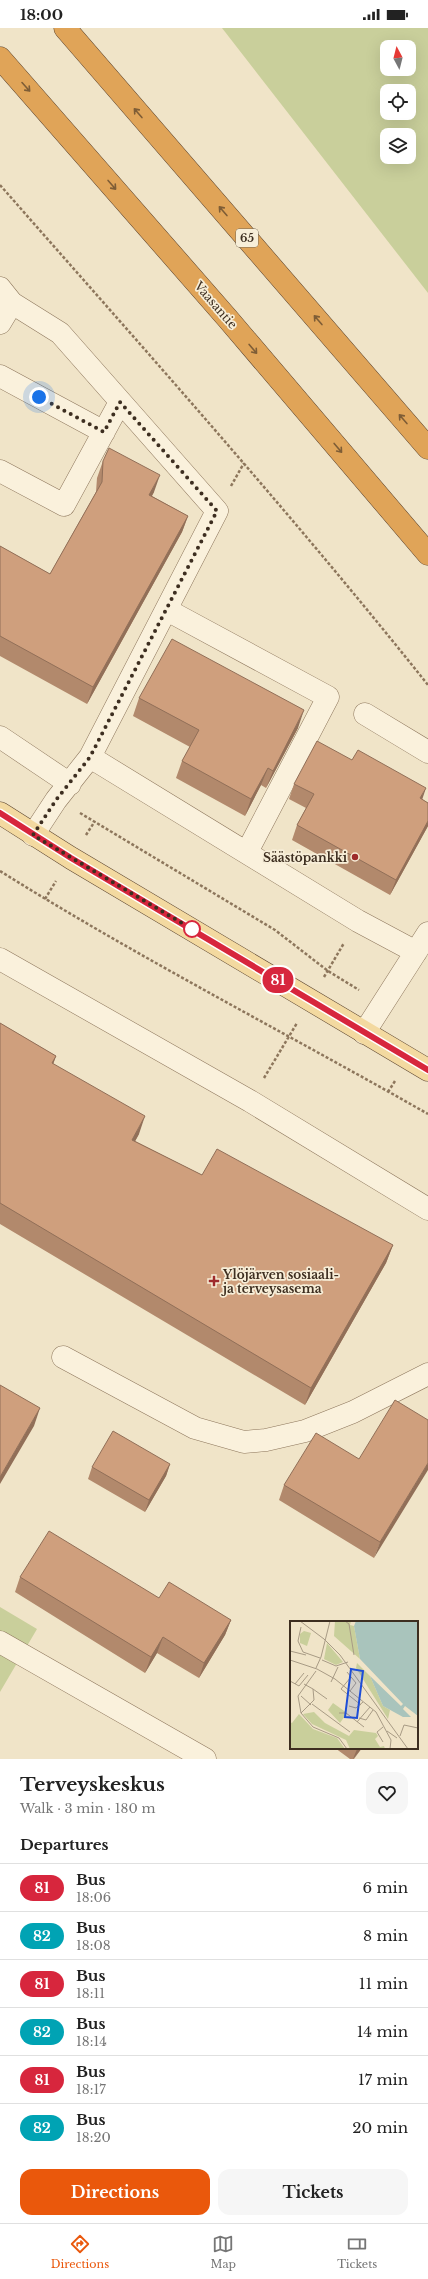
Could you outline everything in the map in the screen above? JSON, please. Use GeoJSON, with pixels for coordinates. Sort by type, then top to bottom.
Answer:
{"type":"FeatureCollection","features":[{"type":"Feature","properties":{"kind":"highway","name":"65"},"geometry":{"type":"LineString","coordinates":[[64,28],[428,448]]}},
{"type":"Feature","properties":{"kind":"highway","name":"Vaasantie"},"geometry":{"type":"LineString","coordinates":[[0,58],[223,313],[428,554]]}},
{"type":"Feature","properties":{"kind":"main road"},"geometry":{"type":"LineString","coordinates":[[0,813],[33,835],[428,1070]]}},
{"type":"Feature","properties":{"kind":"street"},"geometry":{"type":"LineString","coordinates":[[0,323],[6,296],[60,333],[217,511],[90,757],[33,835]]}},
{"type":"Feature","properties":{"kind":"street"},"geometry":{"type":"LineString","coordinates":[[0,376],[104,432]]}},
{"type":"Feature","properties":{"kind":"street"},"geometry":{"type":"LineString","coordinates":[[0,471],[64,505],[120,402]]}},
{"type":"Feature","properties":{"kind":"street"},"geometry":{"type":"LineString","coordinates":[[167,610],[328,697],[247,852]]}},
{"type":"Feature","properties":{"kind":"street"},"geometry":{"type":"LineString","coordinates":[[365,714],[428,752]]}},
{"type":"Feature","properties":{"kind":"street"},"geometry":{"type":"LineString","coordinates":[[0,736],[63,792]]}},
{"type":"Feature","properties":{"kind":"street"},"geometry":{"type":"LineString","coordinates":[[90,757],[358,921],[416,952]]}},
{"type":"Feature","properties":{"kind":"street"},"geometry":{"type":"LineString","coordinates":[[364,1033],[428,933]]}},
{"type":"Feature","properties":{"kind":"street"},"geometry":{"type":"LineString","coordinates":[[0,960],[250,1102],[428,1209]]}},
{"type":"Feature","properties":{"kind":"street"},"geometry":{"type":"LineString","coordinates":[[63,1357],[195,1428],[244,1442],[266,1440],[305,1431],[353,1412],[428,1374]]}},
{"type":"Feature","properties":{"kind":"street"},"geometry":{"type":"LineString","coordinates":[[0,1642],[205,1759]]}},
{"type":"Feature","properties":{"kind":"path"},"geometry":{"type":"LineString","coordinates":[[0,185],[254,475],[365,606],[428,685]]}},
{"type":"Feature","properties":{"kind":"path"},"geometry":{"type":"LineString","coordinates":[[63,792],[275,930],[328,971],[382,1004]]}},
{"type":"Feature","properties":{"kind":"path"},"geometry":{"type":"LineString","coordinates":[[0,871],[52,903],[288,1038],[428,1114]]}},
{"type":"Feature","properties":{"kind":"path"},"geometry":{"type":"LineString","coordinates":[[250,1102],[288,1038]]}},
{"type":"Feature","properties":{"kind":"green space"},"geometry":{"type":"Polygon","coordinates":[[[222,28],[428,28],[428,293],[222,28]]]}},
{"type":"Feature","properties":{"kind":"green space"},"geometry":{"type":"Polygon","coordinates":[[[0,1607],[37,1629],[0,1692],[0,1607]]]}},
{"type":"Feature","properties":{"kind":"building"},"geometry":{"type":"Polygon","coordinates":[[[109,448],[160,475],[149,495],[188,516],[93,687],[0,636],[0,546],[50,574],[102,482],[103,461],[109,448]]]}},
{"type":"Feature","properties":{"kind":"building"},"geometry":{"type":"Polygon","coordinates":[[[172,639],[304,710],[273,771],[268,768],[251,799],[182,761],[199,730],[139,698],[172,639]]]}},
{"type":"Feature","properties":{"kind":"building"},"geometry":{"type":"Polygon","coordinates":[[[317,741],[352,760],[358,750],[426,788],[420,798],[428,803],[428,821],[396,880],[297,825],[314,794],[294,784],[317,741]]]}},
{"type":"Feature","properties":{"kind":"building"},"geometry":{"type":"Polygon","coordinates":[[[0,1023],[56,1056],[52,1063],[145,1116],[132,1140],[202,1175],[217,1149],[393,1245],[311,1388],[0,1203],[0,1023]]]}},
{"type":"Feature","properties":{"kind":"building"},"geometry":{"type":"Polygon","coordinates":[[[0,1385],[40,1408],[0,1477],[0,1385]]]}},
{"type":"Feature","properties":{"kind":"building"},"geometry":{"type":"Polygon","coordinates":[[[395,1400],[428,1420],[428,1463],[380,1542],[284,1485],[316,1433],[359,1459],[395,1400]]]}},
{"type":"Feature","properties":{"kind":"building"},"geometry":{"type":"Polygon","coordinates":[[[113,1431],[170,1464],[149,1500],[92,1467],[113,1431]]]}},
{"type":"Feature","properties":{"kind":"building"},"geometry":{"type":"Polygon","coordinates":[[[49,1531],[159,1598],[169,1582],[231,1620],[204,1663],[163,1637],[151,1657],[20,1577],[49,1531]]]}},
{"type":"Feature","properties":{"kind":"bus line","name":"81"},"geometry":{"type":"LineString","coordinates":[[0,813],[71,858],[428,1070]]}},
{"type":"Feature","properties":{"kind":"place","name":"Säästöpankki"},"geometry":{"type":"Point","coordinates":[355,857]}},
{"type":"Feature","properties":{"kind":"place","name":"Ylöjärven sosiaali- ja terveysasema"},"geometry":{"type":"Point","coordinates":[214,1281]}},
{"type":"Feature","properties":{"kind":"route"},"geometry":{"type":"LineString","coordinates":[[39,397],[104,432],[120,402],[217,511],[90,757],[56,800],[33,835],[192,929]]}}]}
